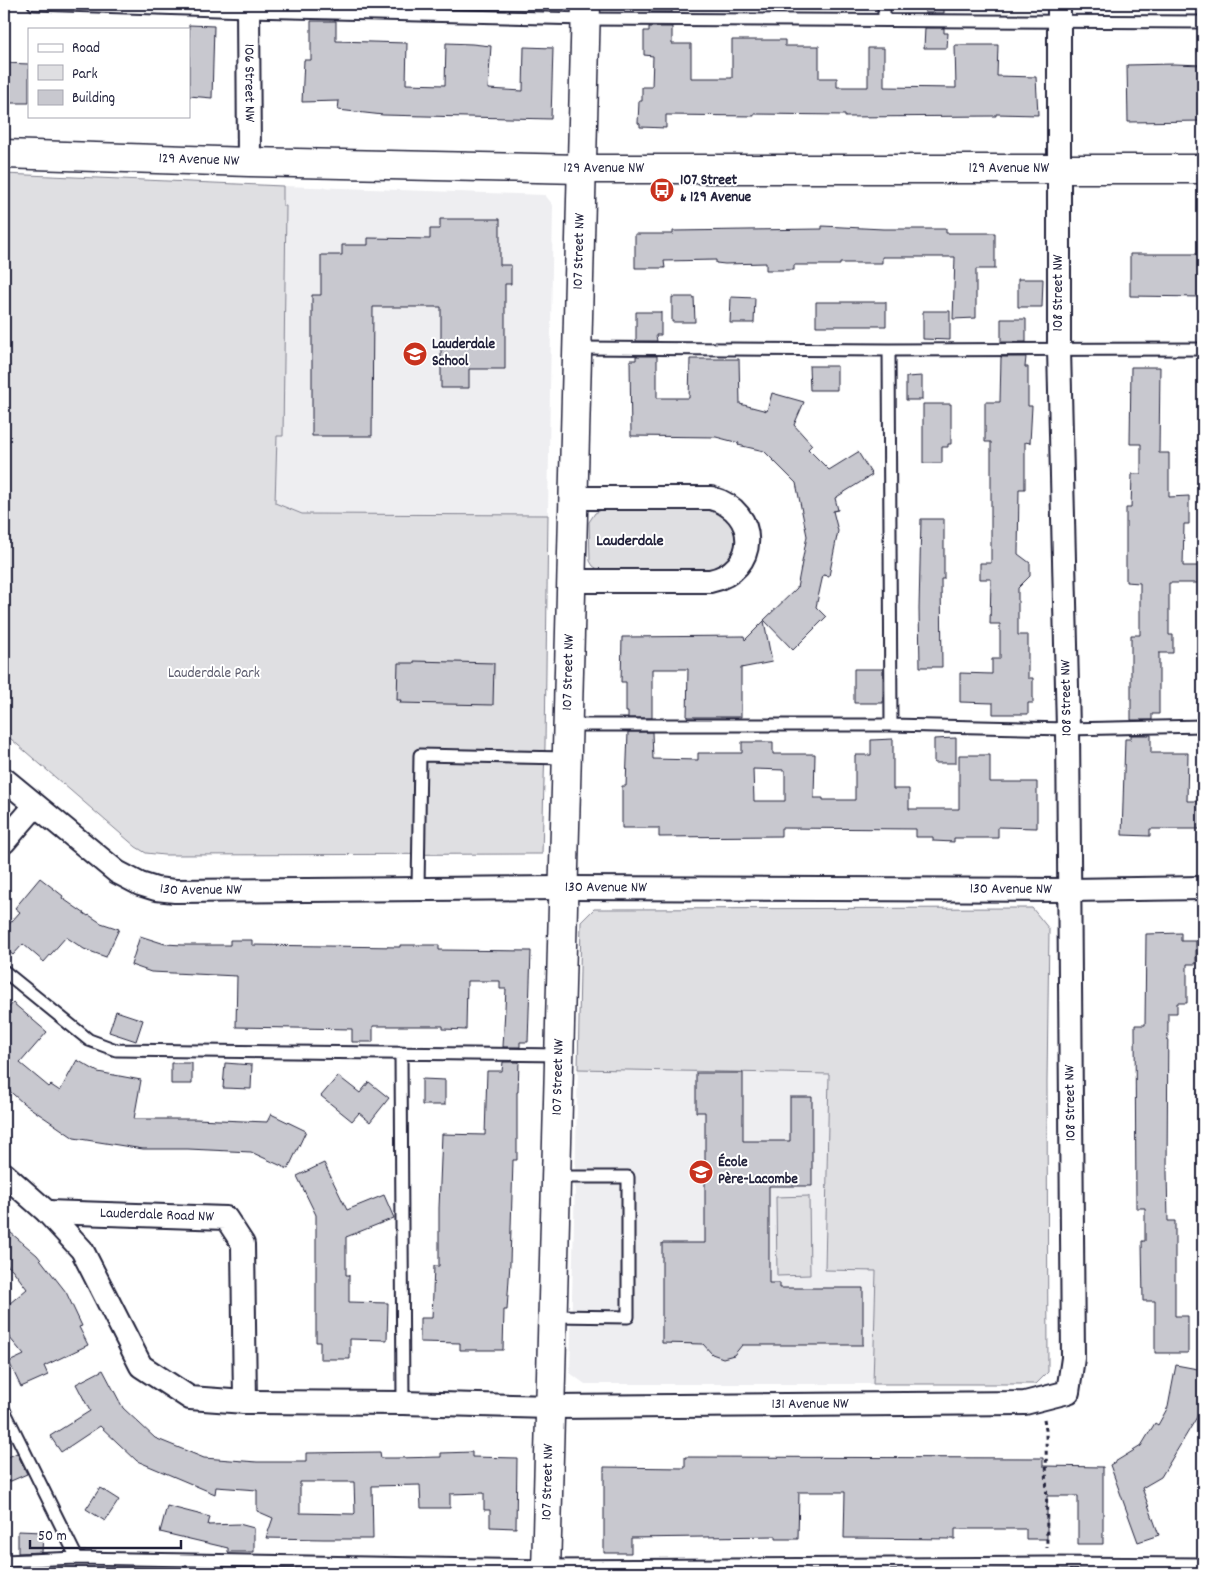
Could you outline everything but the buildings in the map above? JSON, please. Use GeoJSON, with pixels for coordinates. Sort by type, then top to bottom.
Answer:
{"type":"FeatureCollection","features":[{"type":"Feature","properties":{"kind":"street","name":"106 Street NW"},"geometry":{"type":"LineString","coordinates":[[248,7],[248,162]]}},
{"type":"Feature","properties":{"kind":"street","name":"107 Street NW"},"geometry":{"type":"LineString","coordinates":[[546,1570],[586,11]]}},
{"type":"Feature","properties":{"kind":"street","name":"108 Street NW"},"geometry":{"type":"LineString","coordinates":[[1059,12],[1059,349],[1068,729],[1074,1358],[1068,1392]]}},
{"type":"Feature","properties":{"kind":"street","name":"129 Avenue NW"},"geometry":{"type":"LineString","coordinates":[[4,154],[248,162],[581,169],[1203,169]]}},
{"type":"Feature","properties":{"kind":"street"},"geometry":{"type":"LineString","coordinates":[[572,582],[710,581],[719,579],[728,575],[742,560],[747,542],[744,522],[738,513],[730,506],[716,499],[573,498]]}},
{"type":"Feature","properties":{"kind":"street","name":"130 Avenue NW"},"geometry":{"type":"LineString","coordinates":[[4,779],[35,806],[129,880],[156,889],[175,891],[563,888],[1069,890],[1203,888]]}},
{"type":"Feature","properties":{"kind":"street"},"geometry":{"type":"LineString","coordinates":[[4,842],[35,806]]}},
{"type":"Feature","properties":{"kind":"street"},"geometry":{"type":"LineString","coordinates":[[4,1174],[47,1212],[82,1250],[141,1366],[190,1398],[245,1402],[403,1403],[550,1407]]}},
{"type":"Feature","properties":{"kind":"street","name":"Lauderdale Road NW"},"geometry":{"type":"LineString","coordinates":[[47,1212],[226,1218],[242,1244],[245,1402]]}},
{"type":"Feature","properties":{"kind":"street","name":"131 Avenue NW"},"geometry":{"type":"LineString","coordinates":[[550,1407],[1025,1403],[1068,1392]]}},
{"type":"Feature","properties":{"kind":"lane"},"geometry":{"type":"LineString","coordinates":[[34,4],[586,11],[884,20],[1059,12],[1203,22]]}},
{"type":"Feature","properties":{"kind":"lane"},"geometry":{"type":"LineString","coordinates":[[884,4],[884,20]]}},
{"type":"Feature","properties":{"kind":"lane"},"geometry":{"type":"LineString","coordinates":[[578,348],[889,350],[1203,349]]}},
{"type":"Feature","properties":{"kind":"lane"},"geometry":{"type":"LineString","coordinates":[[889,350],[891,725]]}},
{"type":"Feature","properties":{"kind":"lane"},"geometry":{"type":"LineString","coordinates":[[568,725],[891,725],[1068,729],[1203,726]]}},
{"type":"Feature","properties":{"kind":"lane"},"geometry":{"type":"LineString","coordinates":[[418,889],[420,755],[567,758]]}},
{"type":"Feature","properties":{"kind":"lane"},"geometry":{"type":"LineString","coordinates":[[4,971],[89,1040],[116,1050],[560,1055]]}},
{"type":"Feature","properties":{"kind":"lane"},"geometry":{"type":"LineString","coordinates":[[401,1053],[403,1403]]}},
{"type":"Feature","properties":{"kind":"lane"},"geometry":{"type":"LineString","coordinates":[[553,1316],[628,1317],[628,1177],[557,1177]]}},
{"type":"Feature","properties":{"kind":"lane"},"geometry":{"type":"LineString","coordinates":[[4,1410],[77,1558]]}},
{"type":"Feature","properties":{"kind":"lane"},"geometry":{"type":"LineString","coordinates":[[4,1561],[77,1558],[546,1570],[1047,1563],[1203,1564]]}},
{"type":"Feature","properties":{"kind":"path"},"geometry":{"type":"LineString","coordinates":[[1040,1399],[1046,1430],[1047,1563]]}},
{"type":"Feature","properties":{"kind":"shaded area","name":"Lauderdale School"},"geometry":{"type":"Polygon","coordinates":[[[283,186],[545,195],[553,205],[548,515],[302,514],[275,503],[283,186]]]}},
{"type":"Feature","properties":{"kind":"shaded area","name":"École Père-Lacombe"},"geometry":{"type":"Polygon","coordinates":[[[578,1069],[829,1074],[825,1269],[876,1270],[873,1384],[585,1384],[570,1373],[578,1069]]]}},
{"type":"Feature","properties":{"kind":"green space","name":"Lauderdale Park"},"geometry":{"type":"Polygon","coordinates":[[[4,174],[283,186],[283,206],[286,206],[283,436],[277,436],[275,503],[302,514],[548,515],[542,854],[164,855],[146,853],[136,847],[4,733],[4,174]]]}},
{"type":"Feature","properties":{"kind":"green space"},"geometry":{"type":"Polygon","coordinates":[[[606,508],[722,509],[734,528],[736,540],[733,557],[717,571],[599,570],[590,561],[589,522],[595,513],[606,508]]]}},
{"type":"Feature","properties":{"kind":"green space"},"geometry":{"type":"Polygon","coordinates":[[[1032,908],[1049,929],[1047,1082],[1048,1372],[1036,1384],[873,1384],[876,1271],[825,1270],[829,1074],[578,1069],[581,922],[594,909],[1032,908]]]}},
{"type":"Feature","properties":{"kind":"green space"},"geometry":{"type":"Polygon","coordinates":[[[809,1196],[810,1275],[777,1276],[776,1197],[809,1196]]]}},
{"type":"Feature","properties":{"kind":"place","name":"107 Street & 129 Avenue"},"geometry":{"type":"Point","coordinates":[662,190]}},
{"type":"Feature","properties":{"kind":"place","name":"Lauderdale School"},"geometry":{"type":"Point","coordinates":[415,354]}},
{"type":"Feature","properties":{"kind":"place","name":"École Père-Lacombe"},"geometry":{"type":"Point","coordinates":[701,1172]}},
{"type":"Feature","properties":{"kind":"district","name":"Lauderdale"},"geometry":{"type":"Point","coordinates":[630,541]}}]}
